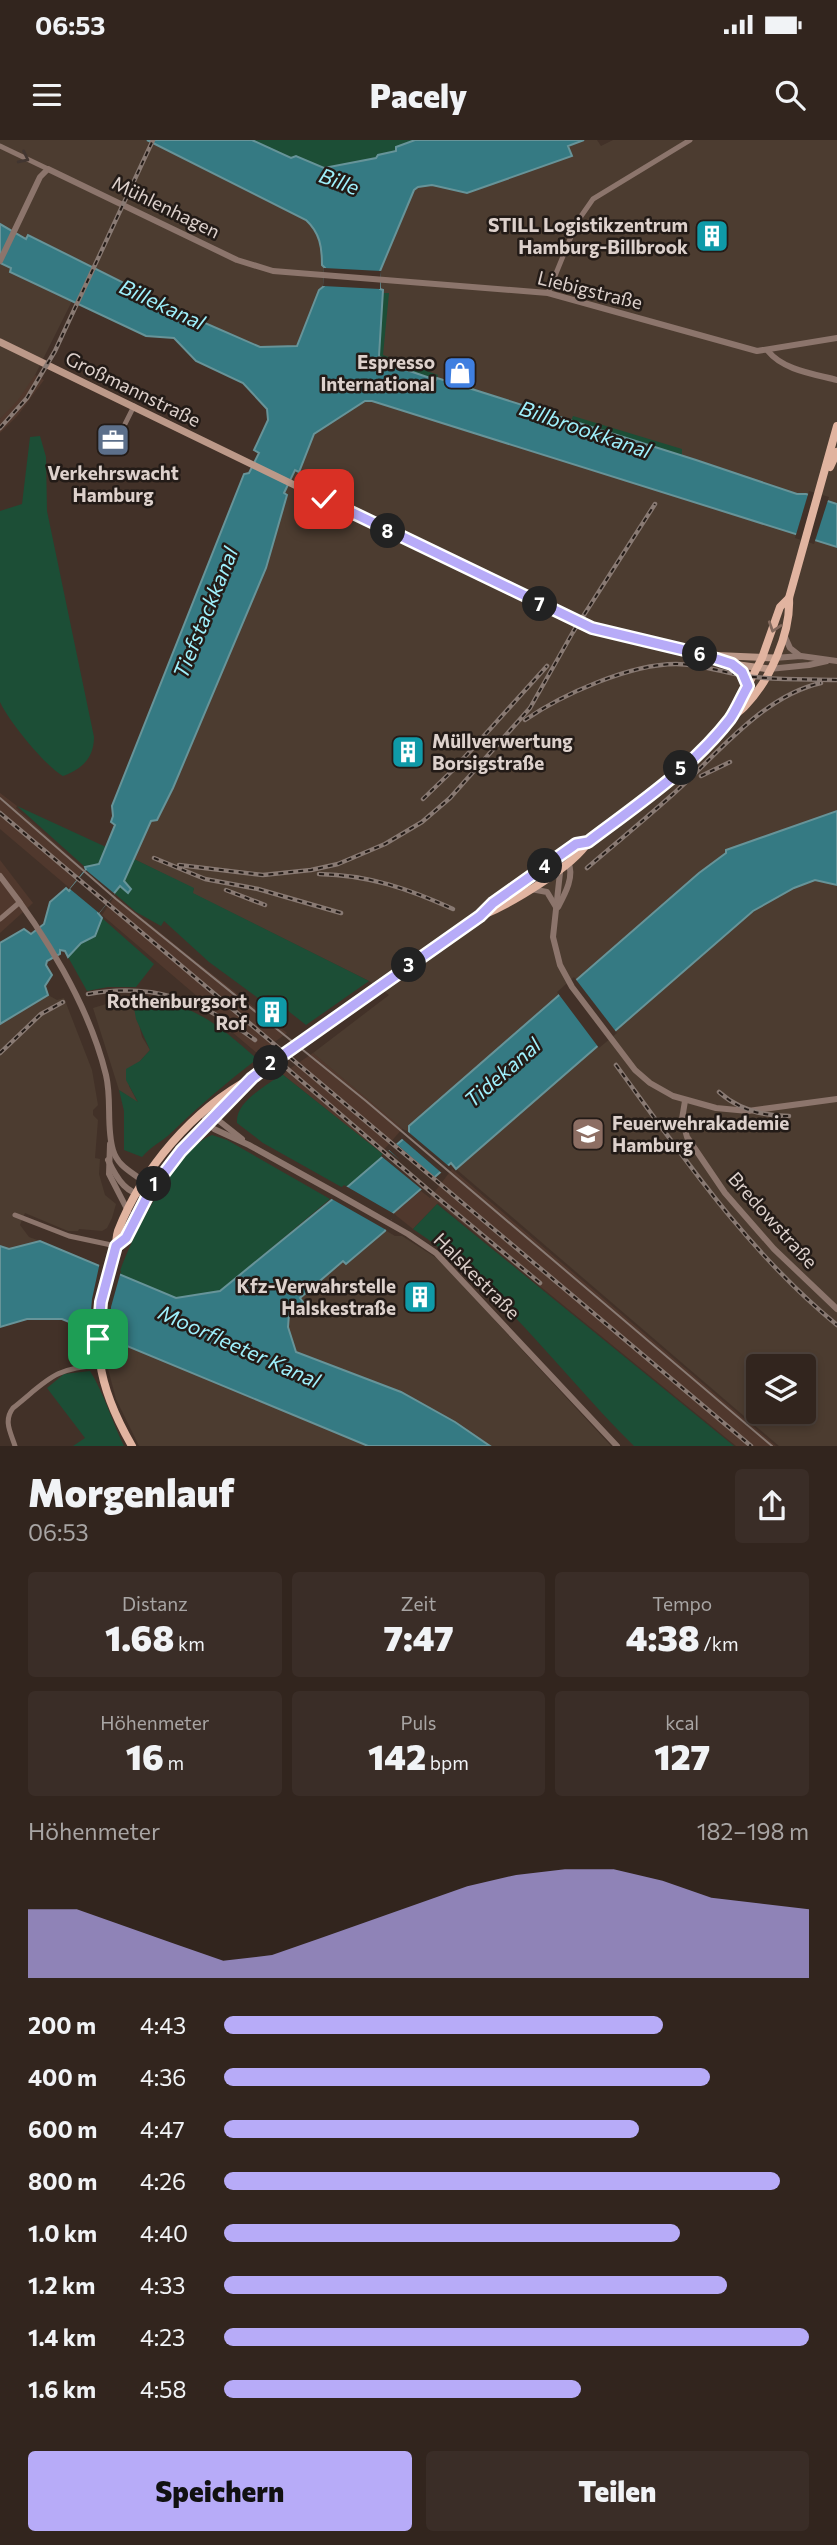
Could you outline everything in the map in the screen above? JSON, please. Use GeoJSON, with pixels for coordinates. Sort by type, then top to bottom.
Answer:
{"type":"FeatureCollection","features":[{"type":"Feature","properties":{"kind":"main road","name":"Großmannstraße"},"geometry":{"type":"LineString","coordinates":[[0,342],[535,603],[592,628],[701,654]]}},
{"type":"Feature","properties":{"kind":"main road"},"geometry":{"type":"LineString","coordinates":[[480,916],[498,909],[530,889],[582,852],[588,842],[682,768],[732,716],[745,707],[769,669],[783,633],[790,610],[789,598],[837,426]]}},
{"type":"Feature","properties":{"kind":"main road"},"geometry":{"type":"LineString","coordinates":[[822,485],[837,452]]}},
{"type":"Feature","properties":{"kind":"main road"},"geometry":{"type":"LineString","coordinates":[[732,716],[758,668],[780,607],[789,598]]}},
{"type":"Feature","properties":{"kind":"main road"},"geometry":{"type":"LineString","coordinates":[[701,654],[774,658]]}},
{"type":"Feature","properties":{"kind":"main road"},"geometry":{"type":"LineString","coordinates":[[701,654],[732,664],[769,669]]}},
{"type":"Feature","properties":{"kind":"main road"},"geometry":{"type":"LineString","coordinates":[[732,664],[742,672],[748,686]]}},
{"type":"Feature","properties":{"kind":"main road"},"geometry":{"type":"LineString","coordinates":[[132,1446],[110,1400],[100,1365],[101,1302],[116,1246],[116,1235],[136,1194],[170,1146],[229,1090],[252,1078],[480,916],[493,903],[576,844],[588,842]]}},
{"type":"Feature","properties":{"kind":"main road"},"geometry":{"type":"LineString","coordinates":[[116,1246],[126,1238],[149,1193],[172,1161],[252,1078]]}},
{"type":"Feature","properties":{"kind":"street"},"geometry":{"type":"LineString","coordinates":[[548,293],[577,222],[593,199],[690,140]]}},
{"type":"Feature","properties":{"kind":"street","name":"Mühlenhagen"},"geometry":{"type":"LineString","coordinates":[[0,146],[247,264],[282,273],[323,276]]}},
{"type":"Feature","properties":{"kind":"street"},"geometry":{"type":"LineString","coordinates":[[0,261],[40,177],[48,169]]}},
{"type":"Feature","properties":{"kind":"street","name":"Liebigstraße"},"geometry":{"type":"LineString","coordinates":[[323,276],[548,293],[745,349],[768,351],[785,365],[837,380]]}},
{"type":"Feature","properties":{"kind":"street"},"geometry":{"type":"LineString","coordinates":[[768,351],[837,338]]}},
{"type":"Feature","properties":{"kind":"street"},"geometry":{"type":"LineString","coordinates":[[125,424],[134,406]]}},
{"type":"Feature","properties":{"kind":"street"},"geometry":{"type":"LineString","coordinates":[[783,633],[790,648],[801,656]]}},
{"type":"Feature","properties":{"kind":"street"},"geometry":{"type":"LineString","coordinates":[[774,658],[801,656],[837,661]]}},
{"type":"Feature","properties":{"kind":"street"},"geometry":{"type":"LineString","coordinates":[[769,669],[829,661]]}},
{"type":"Feature","properties":{"kind":"street"},"geometry":{"type":"LineString","coordinates":[[562,854],[565,865],[553,937],[558,958],[566,979],[635,1070],[650,1083],[685,1101],[741,1111],[837,1099]]}},
{"type":"Feature","properties":{"kind":"street"},"geometry":{"type":"LineString","coordinates":[[0,876],[55,957],[75,994],[105,1071],[110,1102],[110,1177],[128,1211]]}},
{"type":"Feature","properties":{"kind":"street"},"geometry":{"type":"LineString","coordinates":[[530,889],[547,892],[557,909]]}},
{"type":"Feature","properties":{"kind":"street"},"geometry":{"type":"LineString","coordinates":[[0,919],[20,902]]}},
{"type":"Feature","properties":{"kind":"street","name":"Bredowstraße"},"geometry":{"type":"LineString","coordinates":[[685,1101],[682,1119],[687,1137],[725,1193],[774,1249],[837,1309]]}},
{"type":"Feature","properties":{"kind":"street"},"geometry":{"type":"LineString","coordinates":[[203,1112],[211,1120]]}},
{"type":"Feature","properties":{"kind":"street","name":"Halskestraße"},"geometry":{"type":"LineString","coordinates":[[211,1120],[214,1129],[249,1145],[421,1242],[449,1265],[617,1446]]}},
{"type":"Feature","properties":{"kind":"street"},"geometry":{"type":"LineString","coordinates":[[108,1160],[120,1180],[136,1194],[149,1193],[144,1182],[121,1167],[111,1139]]}},
{"type":"Feature","properties":{"kind":"street"},"geometry":{"type":"LineString","coordinates":[[15,1215],[69,1236],[116,1246]]}},
{"type":"Feature","properties":{"kind":"street"},"geometry":{"type":"LineString","coordinates":[[15,1446],[8,1424],[9,1413],[13,1408],[53,1375],[72,1368],[100,1365]]}},
{"type":"Feature","properties":{"kind":"shaded area"},"geometry":{"type":"Polygon","coordinates":[[[0,140],[147,140],[306,220],[318,234],[322,265],[325,268],[324,286],[319,290],[297,346],[260,347],[205,323],[189,321],[156,299],[99,270],[28,235],[26,239],[3,228],[0,224],[0,140]]]}},
{"type":"Feature","properties":{"kind":"shaded area"},"geometry":{"type":"Polygon","coordinates":[[[584,140],[597,140],[601,146],[613,140],[837,140],[837,504],[806,494],[797,494],[437,379],[378,356],[383,291],[379,289],[380,271],[414,190],[432,185],[468,193],[572,155],[568,146],[584,140]]]}},
{"type":"Feature","properties":{"kind":"shaded area"},"geometry":{"type":"Polygon","coordinates":[[[0,263],[12,268],[10,272],[72,301],[35,375],[18,400],[0,419],[0,263]]]}},
{"type":"Feature","properties":{"kind":"shaded area"},"geometry":{"type":"Polygon","coordinates":[[[35,375],[44,380],[18,415],[0,433],[0,419],[35,375]]]}},
{"type":"Feature","properties":{"kind":"shaded area"},"geometry":{"type":"Polygon","coordinates":[[[365,401],[837,547],[837,811],[726,850],[727,853],[699,873],[409,1126],[409,1134],[313,1053],[389,995],[369,981],[192,893],[194,889],[134,859],[151,821],[157,819],[173,788],[266,568],[287,495],[284,493],[295,469],[299,471],[314,434],[365,401]]]}},
{"type":"Feature","properties":{"kind":"shaded area"},"geometry":{"type":"Polygon","coordinates":[[[0,793],[83,868],[79,876],[82,880],[73,891],[0,829],[0,793]]]}},
{"type":"Feature","properties":{"kind":"shaded area"},"geometry":{"type":"Polygon","coordinates":[[[0,860],[33,903],[0,933],[0,860]]]}},
{"type":"Feature","properties":{"kind":"shaded area"},"geometry":{"type":"Polygon","coordinates":[[[815,880],[837,885],[837,1446],[779,1446],[753,1424],[816,1424],[816,1354],[746,1354],[746,1418],[456,1169],[738,922],[771,899],[815,880]]]}},
{"type":"Feature","properties":{"kind":"shaded area"},"geometry":{"type":"Polygon","coordinates":[[[115,896],[287,1033],[258,1054],[213,1016],[212,1009],[102,915],[115,896]]]}},
{"type":"Feature","properties":{"kind":"shaded area"},"geometry":{"type":"Polygon","coordinates":[[[48,995],[57,1000],[64,998],[92,1070],[98,1105],[93,1110],[93,1115],[98,1120],[95,1158],[100,1159],[99,1174],[105,1195],[116,1204],[107,1228],[102,1231],[68,1231],[25,1213],[20,1225],[29,1237],[40,1241],[9,1249],[0,1246],[0,1024],[48,995]]]}},
{"type":"Feature","properties":{"kind":"shaded area"},"geometry":{"type":"Polygon","coordinates":[[[132,996],[142,1037],[150,1050],[140,1061],[129,1086],[138,1103],[119,1090],[93,1008],[132,996]]]}},
{"type":"Feature","properties":{"kind":"shaded area"},"geometry":{"type":"Polygon","coordinates":[[[313,1053],[403,1128],[381,1153],[282,1074],[313,1053]]]}},
{"type":"Feature","properties":{"kind":"shaded area"},"geometry":{"type":"Polygon","coordinates":[[[452,1169],[746,1420],[746,1424],[750,1424],[776,1446],[736,1446],[438,1203],[413,1229],[393,1213],[421,1191],[430,1198],[452,1169]]]}},
{"type":"Feature","properties":{"kind":"shaded area"},"geometry":{"type":"Polygon","coordinates":[[[385,1230],[395,1236],[402,1236],[438,1259],[611,1446],[490,1446],[455,1422],[401,1392],[296,1352],[288,1321],[289,1314],[302,1302],[300,1298],[343,1261],[347,1264],[385,1230]]]}},
{"type":"Feature","properties":{"kind":"shaded area"},"geometry":{"type":"Polygon","coordinates":[[[109,1338],[368,1446],[139,1446],[116,1399],[107,1365],[109,1338]]]}},
{"type":"Feature","properties":{"kind":"green space"},"geometry":{"type":"Polygon","coordinates":[[[252,140],[415,140],[397,147],[397,151],[376,158],[324,168],[296,156],[291,158],[252,140]]]}},
{"type":"Feature","properties":{"kind":"green space"},"geometry":{"type":"Polygon","coordinates":[[[383,293],[389,293],[383,355],[438,375],[436,380],[389,364],[378,356],[383,293]]]}},
{"type":"Feature","properties":{"kind":"green space"},"geometry":{"type":"Polygon","coordinates":[[[573,416],[682,449],[682,456],[571,421],[573,416]]]}},
{"type":"Feature","properties":{"kind":"green space"},"geometry":{"type":"Polygon","coordinates":[[[40,436],[46,457],[47,511],[94,737],[92,751],[86,762],[63,776],[28,742],[0,702],[0,511],[22,504],[30,437],[40,436]]]}},
{"type":"Feature","properties":{"kind":"green space"},"geometry":{"type":"Polygon","coordinates":[[[17,806],[106,847],[99,864],[85,867],[17,806]]]}},
{"type":"Feature","properties":{"kind":"green space"},"geometry":{"type":"Polygon","coordinates":[[[134,859],[194,888],[193,893],[369,981],[306,1025],[268,995],[262,1001],[209,962],[164,921],[161,926],[136,912],[114,893],[124,882],[134,859]]]}},
{"type":"Feature","properties":{"kind":"green space"},"geometry":{"type":"Polygon","coordinates":[[[102,918],[154,964],[136,987],[108,987],[87,991],[68,957],[81,943],[95,936],[102,918]]]}},
{"type":"Feature","properties":{"kind":"green space"},"geometry":{"type":"Polygon","coordinates":[[[132,996],[170,1002],[201,1015],[257,1059],[142,1157],[124,1150],[124,1111],[119,1090],[138,1102],[126,1080],[126,1069],[140,1061],[150,1050],[136,1019],[132,996]]]}},
{"type":"Feature","properties":{"kind":"green space"},"geometry":{"type":"Polygon","coordinates":[[[282,1074],[384,1155],[345,1189],[263,1143],[237,1123],[238,1115],[246,1101],[282,1074]]]}},
{"type":"Feature","properties":{"kind":"green space"},"geometry":{"type":"Polygon","coordinates":[[[212,1135],[227,1140],[330,1199],[220,1291],[176,1298],[119,1274],[133,1239],[170,1175],[198,1143],[212,1135]]]}},
{"type":"Feature","properties":{"kind":"green space"},"geometry":{"type":"Polygon","coordinates":[[[437,1204],[734,1446],[634,1446],[502,1304],[474,1277],[413,1229],[437,1204]]]}},
{"type":"Feature","properties":{"kind":"green space"},"geometry":{"type":"Polygon","coordinates":[[[90,1371],[124,1446],[73,1446],[85,1438],[47,1388],[64,1374],[90,1371]]]}},
{"type":"Feature","properties":{"kind":"water"},"geometry":{"type":"Polygon","coordinates":[[[147,140],[252,140],[291,158],[296,156],[324,168],[376,158],[415,140],[584,140],[568,146],[572,156],[467,193],[432,185],[414,190],[380,271],[380,289],[383,290],[379,356],[389,364],[436,380],[437,378],[797,494],[806,494],[837,504],[837,547],[365,401],[314,434],[299,472],[295,470],[284,493],[287,495],[266,568],[173,788],[157,820],[151,821],[124,881],[131,889],[128,893],[120,886],[98,913],[102,918],[95,936],[81,943],[68,957],[65,951],[60,950],[60,954],[47,961],[46,965],[52,975],[45,986],[48,995],[0,1024],[0,943],[24,929],[31,934],[44,924],[50,902],[66,888],[69,891],[86,870],[85,867],[99,864],[115,825],[111,822],[112,806],[244,474],[249,473],[259,453],[254,450],[268,420],[267,409],[243,383],[196,361],[174,338],[146,336],[10,272],[11,268],[0,263],[0,224],[26,239],[28,235],[156,299],[189,321],[205,323],[260,347],[297,346],[319,290],[324,286],[325,268],[322,265],[319,241],[306,220],[147,140]]]}},
{"type":"Feature","properties":{"kind":"water"},"geometry":{"type":"Polygon","coordinates":[[[837,811],[837,885],[815,880],[794,888],[753,911],[456,1169],[451,1163],[393,1213],[385,1231],[346,1264],[343,1261],[300,1298],[303,1302],[289,1314],[288,1327],[296,1352],[401,1392],[455,1422],[490,1446],[368,1446],[62,1319],[27,1319],[0,1327],[0,1246],[9,1249],[40,1241],[176,1298],[220,1291],[409,1134],[409,1126],[699,873],[726,853],[726,850],[837,811]]]}},
{"type":"Feature","properties":{"kind":"pier"},"geometry":{"type":"Polygon","coordinates":[[[324,268],[381,271],[380,289],[323,286],[324,268]]]}},
{"type":"Feature","properties":{"kind":"pier"},"geometry":{"type":"Polygon","coordinates":[[[809,491],[829,497],[814,544],[795,538],[809,491]]]}},
{"type":"Feature","properties":{"kind":"pier"},"geometry":{"type":"Polygon","coordinates":[[[86,870],[115,894],[99,913],[70,889],[86,870]]]}},
{"type":"Feature","properties":{"kind":"pier"},"geometry":{"type":"Polygon","coordinates":[[[574,977],[617,1033],[599,1048],[557,992],[574,977]]]}},
{"type":"Feature","properties":{"kind":"pier"},"geometry":{"type":"Polygon","coordinates":[[[406,1130],[451,1168],[444,1175],[400,1137],[406,1130]]]}},
{"type":"Feature","properties":{"kind":"pier"},"geometry":{"type":"Polygon","coordinates":[[[394,1142],[438,1180],[425,1192],[381,1156],[387,1149],[400,1160],[387,1148],[394,1142]]]}},
{"type":"Feature","properties":{"kind":"pier"},"geometry":{"type":"Polygon","coordinates":[[[344,1185],[396,1215],[394,1220],[391,1219],[388,1231],[330,1198],[344,1185]]]}},
{"type":"Feature","properties":{"kind":"pier"},"geometry":{"type":"Polygon","coordinates":[[[100,1262],[121,1271],[111,1307],[109,1342],[89,1334],[92,1299],[100,1262]]]}},
{"type":"Feature","properties":{"kind":"tram line"},"geometry":{"type":"LineString","coordinates":[[0,798],[116,899],[366,1101],[772,1446]]}},
{"type":"Feature","properties":{"kind":"railway"},"geometry":{"type":"LineString","coordinates":[[0,428],[27,398],[55,351],[153,140]]}},
{"type":"Feature","properties":{"kind":"railway"},"geometry":{"type":"LineString","coordinates":[[179,865],[263,875],[311,870],[338,864],[385,844],[422,822],[450,798],[530,708],[573,632],[655,504]]}},
{"type":"Feature","properties":{"kind":"railway"},"geometry":{"type":"LineString","coordinates":[[525,720],[558,700],[597,682],[658,665],[693,665],[745,676],[779,679],[837,680]]}},
{"type":"Feature","properties":{"kind":"railway"},"geometry":{"type":"LineString","coordinates":[[423,799],[454,769],[547,666]]}},
{"type":"Feature","properties":{"kind":"railway"},"geometry":{"type":"LineString","coordinates":[[587,868],[672,795],[741,729],[779,700],[821,683]]}},
{"type":"Feature","properties":{"kind":"railway"},"geometry":{"type":"LineString","coordinates":[[701,776],[730,762]]}},
{"type":"Feature","properties":{"kind":"railway"},"geometry":{"type":"LineString","coordinates":[[0,813],[751,1446]]}},
{"type":"Feature","properties":{"kind":"railway"},"geometry":{"type":"LineString","coordinates":[[154,858],[205,879],[258,889],[341,913]]}},
{"type":"Feature","properties":{"kind":"railway"},"geometry":{"type":"LineString","coordinates":[[319,874],[355,877],[388,884],[453,909]]}},
{"type":"Feature","properties":{"kind":"railway"},"geometry":{"type":"LineString","coordinates":[[226,890],[265,905]]}},
{"type":"Feature","properties":{"kind":"railway"},"geometry":{"type":"LineString","coordinates":[[88,994],[134,991],[176,998],[216,1015],[255,1040]]}},
{"type":"Feature","properties":{"kind":"railway"},"geometry":{"type":"LineString","coordinates":[[0,1053],[41,1014],[63,1002]]}},
{"type":"Feature","properties":{"kind":"railway"},"geometry":{"type":"LineString","coordinates":[[276,1059],[540,1283]]}},
{"type":"Feature","properties":{"kind":"railway"},"geometry":{"type":"LineString","coordinates":[[616,1065],[692,1168],[746,1235],[774,1267],[837,1325]]}},
{"type":"Feature","properties":{"kind":"railway"},"geometry":{"type":"LineString","coordinates":[[719,1092],[751,1111],[789,1116]]}},
{"type":"Feature","properties":{"kind":"place","name":"STILL Logistikzentrum Hamburg-Billbrook"},"geometry":{"type":"Point","coordinates":[712,236]}},
{"type":"Feature","properties":{"kind":"place","name":"Espresso International"},"geometry":{"type":"Point","coordinates":[460,373]}},
{"type":"Feature","properties":{"kind":"place","name":"Verkehrswacht Hamburg"},"geometry":{"type":"Point","coordinates":[113,440]}},
{"type":"Feature","properties":{"kind":"place","name":"Müllverwertung Borsigstraße"},"geometry":{"type":"Point","coordinates":[408,752]}},
{"type":"Feature","properties":{"kind":"place","name":"Rothenburgsort Rof"},"geometry":{"type":"Point","coordinates":[272,1012]}},
{"type":"Feature","properties":{"kind":"place","name":"Feuerwehrakademie Hamburg"},"geometry":{"type":"Point","coordinates":[588,1134]}},
{"type":"Feature","properties":{"kind":"place","name":"Kfz-Verwahrstelle Halskestraße"},"geometry":{"type":"Point","coordinates":[420,1297]}},
{"type":"Feature","properties":{"kind":"route"},"geometry":{"type":"LineString","coordinates":[[98,1339],[101,1302],[116,1246],[126,1238],[142,1205],[165,1169],[191,1139],[235,1098],[252,1078],[273,1062],[480,916],[493,903],[576,844],[588,842],[647,797],[695,756],[732,716],[748,686],[742,672],[732,664],[592,628],[535,603],[324,499]]}},
{"type":"Feature","properties":{"kind":"water label","name":"Bille"},"geometry":{"type":"Point","coordinates":[339,182]}},
{"type":"Feature","properties":{"kind":"water label","name":"Billekanal"},"geometry":{"type":"Point","coordinates":[162,305]}},
{"type":"Feature","properties":{"kind":"water label","name":"Billbrookkanal"},"geometry":{"type":"Point","coordinates":[585,430]}},
{"type":"Feature","properties":{"kind":"water label","name":"Tiefstackkanal"},"geometry":{"type":"Point","coordinates":[206,613]}},
{"type":"Feature","properties":{"kind":"water label","name":"Tidekanal"},"geometry":{"type":"Point","coordinates":[503,1073]}},
{"type":"Feature","properties":{"kind":"water label","name":"Moorfleeter Kanal"},"geometry":{"type":"Point","coordinates":[239,1347]}}]}
